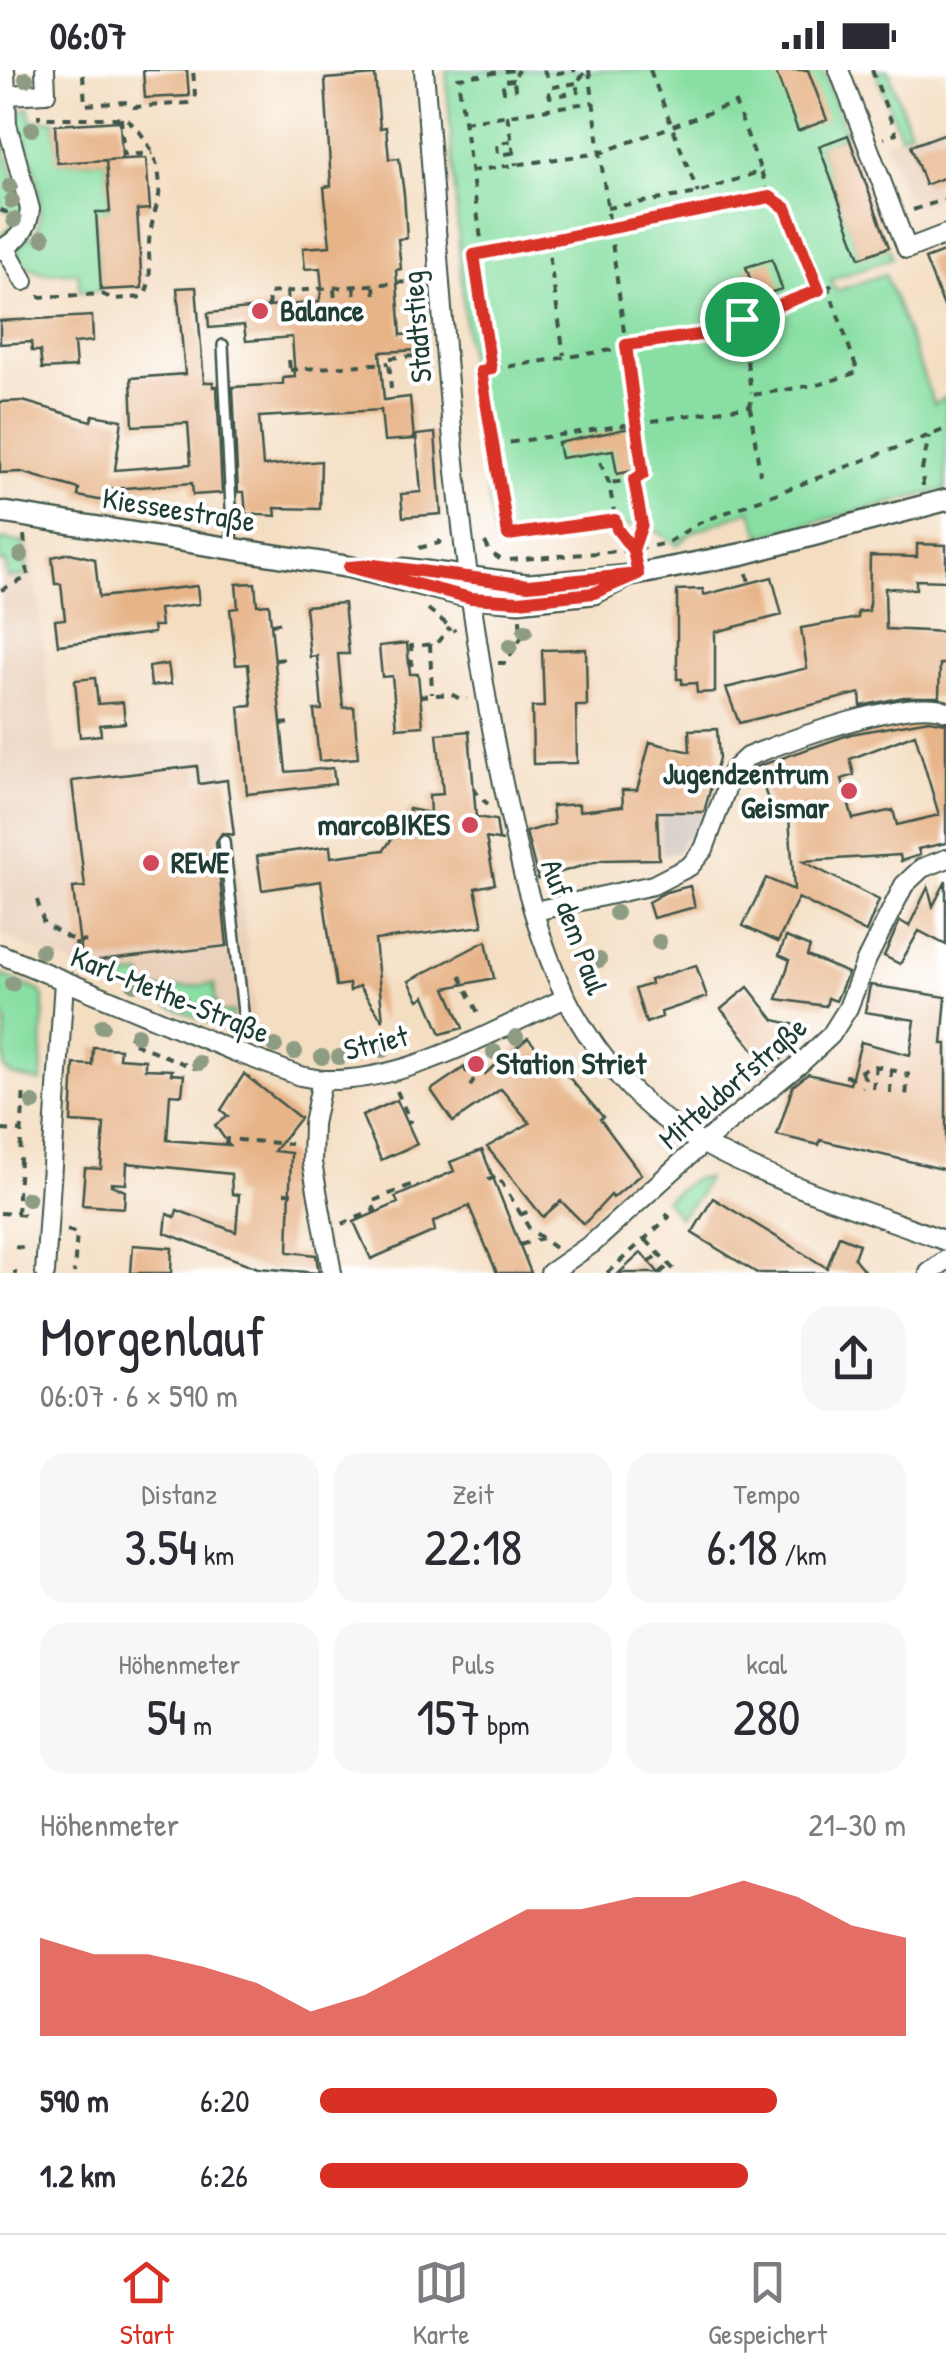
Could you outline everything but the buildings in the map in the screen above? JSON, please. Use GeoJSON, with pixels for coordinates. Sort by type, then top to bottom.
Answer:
{"type":"FeatureCollection","features":[{"type":"Feature","properties":{"kind":"street"},"geometry":{"type":"LineString","coordinates":[[4,70],[7,124],[30,209],[29,222],[20,236],[2,248],[24,281]]}},
{"type":"Feature","properties":{"kind":"street"},"geometry":{"type":"LineString","coordinates":[[6,96],[46,93],[45,70]]}},
{"type":"Feature","properties":{"kind":"street","name":"Stadtstieg"},"geometry":{"type":"LineString","coordinates":[[424,70],[469,588]]}},
{"type":"Feature","properties":{"kind":"street"},"geometry":{"type":"LineString","coordinates":[[839,70],[906,249],[946,234]]}},
{"type":"Feature","properties":{"kind":"street","name":"Kiesseestraße"},"geometry":{"type":"LineString","coordinates":[[0,512],[349,567],[374,565],[469,588],[633,575],[742,554],[939,502]]}},
{"type":"Feature","properties":{"kind":"street","name":"Auf dem Paul"},"geometry":{"type":"LineString","coordinates":[[469,588],[510,823],[535,911],[566,998],[612,1065],[644,1104],[703,1142],[758,1169],[946,1241]]}},
{"type":"Feature","properties":{"kind":"street"},"geometry":{"type":"LineString","coordinates":[[535,911],[654,884],[690,866],[704,849],[733,770],[747,757],[882,713],[928,705],[946,711]]}},
{"type":"Feature","properties":{"kind":"street","name":"Mitteldorfstraße"},"geometry":{"type":"LineString","coordinates":[[550,1273],[647,1196],[703,1142],[802,1064],[831,1035],[848,1008],[866,961],[904,885],[922,868],[946,859]]}},
{"type":"Feature","properties":{"kind":"street","name":"Karl-Methe-Straße"},"geometry":{"type":"LineString","coordinates":[[0,954],[236,1052],[300,1076],[322,1080]]}},
{"type":"Feature","properties":{"kind":"street"},"geometry":{"type":"LineString","coordinates":[[45,1273],[64,981]]}},
{"type":"Feature","properties":{"kind":"street","name":"Striet"},"geometry":{"type":"LineString","coordinates":[[332,1273],[311,1146],[322,1080],[357,1080],[389,1073],[566,998]]}},
{"type":"Feature","properties":{"kind":"street"},"geometry":{"type":"LineString","coordinates":[[929,1273],[946,1260]]}},
{"type":"Feature","properties":{"kind":"lane"},"geometry":{"type":"LineString","coordinates":[[223,346],[233,548]]}},
{"type":"Feature","properties":{"kind":"lane"},"geometry":{"type":"LineString","coordinates":[[224,842],[244,1021],[236,1052]]}},
{"type":"Feature","properties":{"kind":"path"},"geometry":{"type":"LineString","coordinates":[[83,75],[85,105],[127,102],[134,107],[189,103],[195,95],[193,70]]}},
{"type":"Feature","properties":{"kind":"path"},"geometry":{"type":"LineString","coordinates":[[461,70],[462,78]]}},
{"type":"Feature","properties":{"kind":"path"},"geometry":{"type":"LineString","coordinates":[[484,253],[458,78],[516,70],[515,89],[504,93],[502,81],[514,80]]}},
{"type":"Feature","properties":{"kind":"path"},"geometry":{"type":"LineString","coordinates":[[544,70],[546,75],[576,70]]}},
{"type":"Feature","properties":{"kind":"path"},"geometry":{"type":"LineString","coordinates":[[576,83],[578,92],[550,96],[548,88],[576,83],[588,70]]}},
{"type":"Feature","properties":{"kind":"path"},"geometry":{"type":"LineString","coordinates":[[588,70],[643,474],[634,480],[609,483]]}},
{"type":"Feature","properties":{"kind":"path"},"geometry":{"type":"LineString","coordinates":[[650,70],[698,192]]}},
{"type":"Feature","properties":{"kind":"path"},"geometry":{"type":"LineString","coordinates":[[867,144],[896,134],[872,70]]}},
{"type":"Feature","properties":{"kind":"path"},"geometry":{"type":"LineString","coordinates":[[24,281],[30,297],[143,297],[150,287],[150,233],[159,194],[153,153],[138,129],[121,117],[39,118],[38,94]]}},
{"type":"Feature","properties":{"kind":"path"},"geometry":{"type":"LineString","coordinates":[[464,122],[593,102]]}},
{"type":"Feature","properties":{"kind":"path"},"geometry":{"type":"LineString","coordinates":[[471,171],[600,153],[735,104],[770,197],[786,208],[819,290]]}},
{"type":"Feature","properties":{"kind":"path"},"geometry":{"type":"LineString","coordinates":[[508,115],[516,165]]}},
{"type":"Feature","properties":{"kind":"path"},"geometry":{"type":"LineString","coordinates":[[121,117],[124,155],[153,153]]}},
{"type":"Feature","properties":{"kind":"path"},"geometry":{"type":"LineString","coordinates":[[512,141],[497,143],[498,155],[514,152]]}},
{"type":"Feature","properties":{"kind":"path"},"geometry":{"type":"LineString","coordinates":[[607,208],[698,192],[761,171]]}},
{"type":"Feature","properties":{"kind":"path"},"geometry":{"type":"LineString","coordinates":[[491,369],[474,255],[770,197]]}},
{"type":"Feature","properties":{"kind":"path"},"geometry":{"type":"LineString","coordinates":[[547,241],[564,356]]}},
{"type":"Feature","properties":{"kind":"path"},"geometry":{"type":"LineString","coordinates":[[269,307],[268,292],[440,280]]}},
{"type":"Feature","properties":{"kind":"path"},"geometry":{"type":"LineString","coordinates":[[374,286],[375,298]]}},
{"type":"Feature","properties":{"kind":"path"},"geometry":{"type":"LineString","coordinates":[[752,395],[821,384],[858,372],[830,286],[742,319],[760,474]]}},
{"type":"Feature","properties":{"kind":"path"},"geometry":{"type":"LineString","coordinates":[[354,287],[355,299]]}},
{"type":"Feature","properties":{"kind":"path"},"geometry":{"type":"LineString","coordinates":[[334,289],[336,301]]}},
{"type":"Feature","properties":{"kind":"path"},"geometry":{"type":"LineString","coordinates":[[286,291],[288,305]]}},
{"type":"Feature","properties":{"kind":"path"},"geometry":{"type":"LineString","coordinates":[[615,520],[508,535],[481,371],[743,329]]}},
{"type":"Feature","properties":{"kind":"path"},"geometry":{"type":"LineString","coordinates":[[391,389],[388,358],[446,354]]}},
{"type":"Feature","properties":{"kind":"path"},"geometry":{"type":"LineString","coordinates":[[289,360],[290,374],[389,364]]}},
{"type":"Feature","properties":{"kind":"path"},"geometry":{"type":"LineString","coordinates":[[494,445],[750,406]]}},
{"type":"Feature","properties":{"kind":"path"},"geometry":{"type":"LineString","coordinates":[[515,560],[633,550],[667,543],[736,508],[946,429]]}},
{"type":"Feature","properties":{"kind":"path"},"geometry":{"type":"LineString","coordinates":[[929,436],[922,482],[939,502]]}},
{"type":"Feature","properties":{"kind":"path"},"geometry":{"type":"LineString","coordinates":[[600,462],[609,483],[617,529],[633,550]]}},
{"type":"Feature","properties":{"kind":"path"},"geometry":{"type":"LineString","coordinates":[[633,575],[633,550],[642,524],[634,480]]}},
{"type":"Feature","properties":{"kind":"path"},"geometry":{"type":"LineString","coordinates":[[1,590],[28,576],[24,535]]}},
{"type":"Feature","properties":{"kind":"path"},"geometry":{"type":"LineString","coordinates":[[484,541],[500,559]]}},
{"type":"Feature","properties":{"kind":"path"},"geometry":{"type":"LineString","coordinates":[[272,624],[282,622]]}},
{"type":"Feature","properties":{"kind":"path"},"geometry":{"type":"LineString","coordinates":[[409,664],[411,646],[436,644],[450,627]]}},
{"type":"Feature","properties":{"kind":"path"},"geometry":{"type":"LineString","coordinates":[[430,644],[432,695]]}},
{"type":"Feature","properties":{"kind":"path"},"geometry":{"type":"LineString","coordinates":[[276,660],[285,659]]}},
{"type":"Feature","properties":{"kind":"path"},"geometry":{"type":"LineString","coordinates":[[420,696],[452,694],[460,699],[486,694]]}},
{"type":"Feature","properties":{"kind":"path"},"geometry":{"type":"LineString","coordinates":[[281,724],[292,723]]}},
{"type":"Feature","properties":{"kind":"path"},"geometry":{"type":"LineString","coordinates":[[475,782],[477,795]]}},
{"type":"Feature","properties":{"kind":"path"},"geometry":{"type":"LineString","coordinates":[[37,900],[44,924],[76,942],[92,941]]}},
{"type":"Feature","properties":{"kind":"path"},"geometry":{"type":"LineString","coordinates":[[460,976],[489,1033]]}},
{"type":"Feature","properties":{"kind":"path"},"geometry":{"type":"LineString","coordinates":[[141,1013],[130,1041],[194,1068],[206,1040]]}},
{"type":"Feature","properties":{"kind":"path"},"geometry":{"type":"LineString","coordinates":[[845,1076],[852,1078],[871,1064],[908,1074],[906,1097]]}},
{"type":"Feature","properties":{"kind":"path"},"geometry":{"type":"LineString","coordinates":[[873,1089],[876,1066]]}},
{"type":"Feature","properties":{"kind":"path"},"geometry":{"type":"LineString","coordinates":[[890,1093],[892,1070]]}},
{"type":"Feature","properties":{"kind":"path"},"geometry":{"type":"LineString","coordinates":[[860,1072],[865,1078],[862,1086]]}},
{"type":"Feature","properties":{"kind":"path"},"geometry":{"type":"LineString","coordinates":[[389,1073],[410,1121],[407,1122]]}},
{"type":"Feature","properties":{"kind":"path"},"geometry":{"type":"LineString","coordinates":[[17,1214],[24,1087]]}},
{"type":"Feature","properties":{"kind":"path"},"geometry":{"type":"LineString","coordinates":[[2,1130],[22,1131]]}},
{"type":"Feature","properties":{"kind":"path"},"geometry":{"type":"LineString","coordinates":[[226,1145],[227,1139],[311,1146]]}},
{"type":"Feature","properties":{"kind":"path"},"geometry":{"type":"LineString","coordinates":[[488,1180],[498,1176],[529,1228],[571,1260]]}},
{"type":"Feature","properties":{"kind":"path"},"geometry":{"type":"LineString","coordinates":[[324,1232],[375,1211],[371,1202],[415,1183],[417,1187]]}},
{"type":"Feature","properties":{"kind":"path"},"geometry":{"type":"LineString","coordinates":[[607,1273],[669,1217],[647,1196]]}},
{"type":"Feature","properties":{"kind":"path"},"geometry":{"type":"LineString","coordinates":[[520,1215],[536,1208]]}},
{"type":"Feature","properties":{"kind":"path"},"geometry":{"type":"LineString","coordinates":[[0,1213],[49,1220],[77,1234],[74,1273]]}},
{"type":"Feature","properties":{"kind":"path"},"geometry":{"type":"LineString","coordinates":[[520,1245],[542,1238]]}},
{"type":"Feature","properties":{"kind":"path"},"geometry":{"type":"LineString","coordinates":[[645,1240],[677,1273]]}},
{"type":"Feature","properties":{"kind":"path"},"geometry":{"type":"LineString","coordinates":[[650,1262],[659,1254]]}},
{"type":"Feature","properties":{"kind":"path"},"geometry":{"type":"LineString","coordinates":[[660,1273],[669,1265]]}},
{"type":"Feature","properties":{"kind":"shaded area"},"geometry":{"type":"Polygon","coordinates":[[[946,118],[946,196],[918,206],[906,198],[884,141],[946,118]]]}},
{"type":"Feature","properties":{"kind":"shaded area"},"geometry":{"type":"Polygon","coordinates":[[[0,539],[31,544],[57,754],[222,735],[259,1044],[0,935],[0,539]]]}},
{"type":"Feature","properties":{"kind":"shaded area"},"geometry":{"type":"Polygon","coordinates":[[[713,783],[698,835],[684,838],[677,853],[661,854],[660,784],[713,783]]]}},
{"type":"Feature","properties":{"kind":"green space"},"geometry":{"type":"Polygon","coordinates":[[[446,70],[822,70],[847,135],[819,146],[860,257],[889,247],[892,258],[831,280],[836,291],[885,274],[934,404],[946,397],[946,489],[761,536],[751,510],[693,532],[677,545],[645,523],[495,546],[466,339],[446,70]]]}},
{"type":"Feature","properties":{"kind":"green space"},"geometry":{"type":"Polygon","coordinates":[[[875,70],[888,70],[910,131],[900,135],[875,70]]]}},
{"type":"Feature","properties":{"kind":"green space"},"geometry":{"type":"Polygon","coordinates":[[[29,107],[31,121],[54,120],[58,163],[106,160],[110,211],[96,213],[101,290],[80,292],[78,272],[43,273],[19,262],[18,249],[27,237],[35,237],[40,211],[32,161],[24,135],[17,133],[14,126],[20,112],[29,107]]]}},
{"type":"Feature","properties":{"kind":"green space"},"geometry":{"type":"Polygon","coordinates":[[[0,131],[23,210],[17,228],[0,241],[0,236],[13,225],[12,212],[0,208],[0,131]]]}},
{"type":"Feature","properties":{"kind":"green space"},"geometry":{"type":"Polygon","coordinates":[[[0,539],[24,543],[27,575],[8,578],[6,562],[0,563],[0,539]]]}},
{"type":"Feature","properties":{"kind":"green space"},"geometry":{"type":"Polygon","coordinates":[[[0,974],[40,991],[44,999],[41,1082],[11,1075],[4,1068],[6,1020],[0,1013],[0,974]]]}},
{"type":"Feature","properties":{"kind":"green space"},"geometry":{"type":"Polygon","coordinates":[[[142,975],[145,991],[214,984],[217,1013],[233,1012],[228,1031],[106,979],[142,975]]]}},
{"type":"Feature","properties":{"kind":"green space"},"geometry":{"type":"Polygon","coordinates":[[[707,1178],[697,1198],[679,1217],[665,1200],[693,1179],[707,1178]]]}},
{"type":"Feature","properties":{"kind":"place","name":"Balance"},"geometry":{"type":"Point","coordinates":[260,311]}},
{"type":"Feature","properties":{"kind":"place","name":"Jugendzentrum Geismar"},"geometry":{"type":"Point","coordinates":[849,791]}},
{"type":"Feature","properties":{"kind":"place","name":"marcoBIKES"},"geometry":{"type":"Point","coordinates":[470,825]}},
{"type":"Feature","properties":{"kind":"place","name":"REWE"},"geometry":{"type":"Point","coordinates":[151,863]}},
{"type":"Feature","properties":{"kind":"place","name":"Station Striet"},"geometry":{"type":"Point","coordinates":[476,1064]}},
{"type":"Feature","properties":{"kind":"route"},"geometry":{"type":"LineString","coordinates":[[742,319],[743,329],[626,345],[643,474],[634,480],[642,524],[633,550],[638,574],[528,585],[374,565],[349,567],[471,598],[519,601],[594,593],[638,574],[633,550],[615,520],[508,535],[481,371],[491,369],[474,255],[770,197],[786,208],[819,290],[742,319]]}}]}
